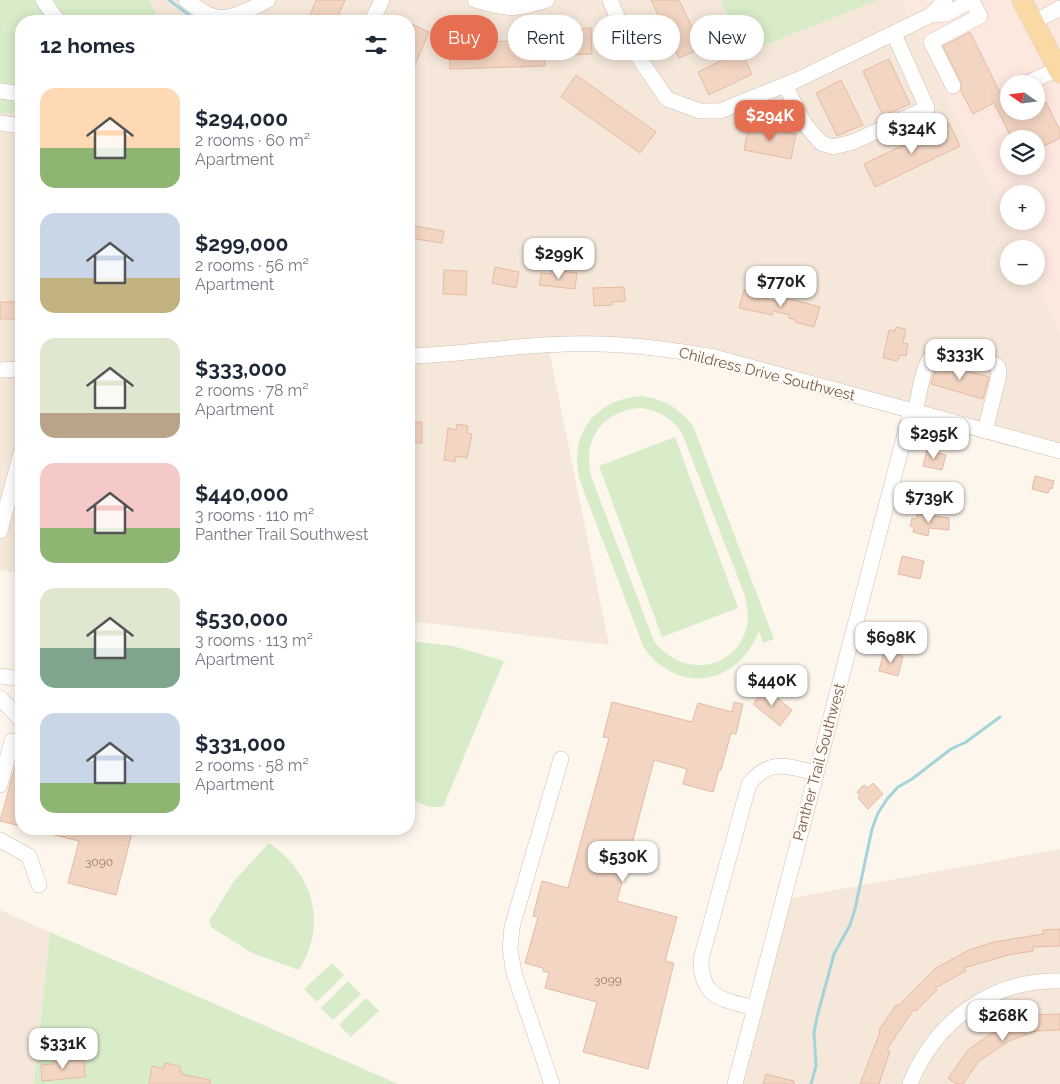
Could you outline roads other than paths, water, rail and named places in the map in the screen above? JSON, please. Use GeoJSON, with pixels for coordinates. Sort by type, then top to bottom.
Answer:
{"type":"FeatureCollection","features":[{"type":"Feature","properties":{"kind":"main road"},"geometry":{"type":"LineString","coordinates":[[1022,0],[1034,22],[1053,44],[1059,70]]}},
{"type":"Feature","properties":{"kind":"street"},"geometry":{"type":"LineString","coordinates":[[43,0],[54,15]]}},
{"type":"Feature","properties":{"kind":"street"},"geometry":{"type":"LineString","coordinates":[[186,0],[193,6],[212,15]]}},
{"type":"Feature","properties":{"kind":"street"},"geometry":{"type":"LineString","coordinates":[[232,15],[250,11],[268,0]]}},
{"type":"Feature","properties":{"kind":"street"},"geometry":{"type":"LineString","coordinates":[[375,15],[382,0]]}},
{"type":"Feature","properties":{"kind":"street"},"geometry":{"type":"LineString","coordinates":[[475,0],[508,9],[530,6],[547,0]]}},
{"type":"Feature","properties":{"kind":"street"},"geometry":{"type":"LineString","coordinates":[[610,0],[628,42],[667,99],[700,111],[720,111],[785,85],[931,15],[945,0]]}},
{"type":"Feature","properties":{"kind":"street"},"geometry":{"type":"LineString","coordinates":[[931,15],[946,14],[972,0],[980,16],[931,42],[952,86]]}},
{"type":"Feature","properties":{"kind":"street"},"geometry":{"type":"LineString","coordinates":[[1034,22],[1060,8]]}},
{"type":"Feature","properties":{"kind":"street"},"geometry":{"type":"LineString","coordinates":[[785,85],[804,124],[821,143],[833,147],[853,142],[927,108],[894,34]]}},
{"type":"Feature","properties":{"kind":"street"},"geometry":{"type":"LineString","coordinates":[[1045,76],[1059,70]]}},
{"type":"Feature","properties":{"kind":"street"},"geometry":{"type":"LineString","coordinates":[[0,92],[15,93]]}},
{"type":"Feature","properties":{"kind":"street"},"geometry":{"type":"LineString","coordinates":[[0,124],[15,125]]}},
{"type":"Feature","properties":{"kind":"street","name":"Childress Drive Southwest"},"geometry":{"type":"LineString","coordinates":[[415,356],[565,344],[617,344],[667,349],[719,359],[1060,451]]}},
{"type":"Feature","properties":{"kind":"street","name":"Panther Trail Southwest"},"geometry":{"type":"LineString","coordinates":[[735,1084],[913,412],[932,352],[939,347],[991,362],[998,367],[999,374],[985,431]]}},
{"type":"Feature","properties":{"kind":"street"},"geometry":{"type":"LineString","coordinates":[[0,370],[15,369]]}},
{"type":"Feature","properties":{"kind":"street"},"geometry":{"type":"LineString","coordinates":[[0,531],[15,475]]}},
{"type":"Feature","properties":{"kind":"street"},"geometry":{"type":"LineString","coordinates":[[0,676],[15,678]]}},
{"type":"Feature","properties":{"kind":"street"},"geometry":{"type":"LineString","coordinates":[[0,698],[15,714]]}},
{"type":"Feature","properties":{"kind":"street"},"geometry":{"type":"LineString","coordinates":[[0,785],[12,741],[15,742]]}},
{"type":"Feature","properties":{"kind":"street"},"geometry":{"type":"LineString","coordinates":[[552,1084],[514,974],[510,948],[512,927],[561,759]]}},
{"type":"Feature","properties":{"kind":"street"},"geometry":{"type":"LineString","coordinates":[[754,1008],[717,997],[705,986],[701,964],[706,941],[749,784],[765,769],[777,766],[787,766],[816,773]]}},
{"type":"Feature","properties":{"kind":"street"},"geometry":{"type":"LineString","coordinates":[[0,840],[30,856],[39,885]]}},
{"type":"Feature","properties":{"kind":"street"},"geometry":{"type":"LineString","coordinates":[[910,1084],[920,1061],[936,1038],[964,1011],[991,994],[1023,984],[1060,981]]}},
{"type":"Feature","properties":{"kind":"waterway"},"geometry":{"type":"LineString","coordinates":[[169,0],[189,15]]}},
{"type":"Feature","properties":{"kind":"waterway"},"geometry":{"type":"LineString","coordinates":[[811,1084],[816,1066],[814,1033],[817,1017],[834,954],[850,925],[855,909],[872,829],[878,813],[898,787],[1000,717]]}}]}
